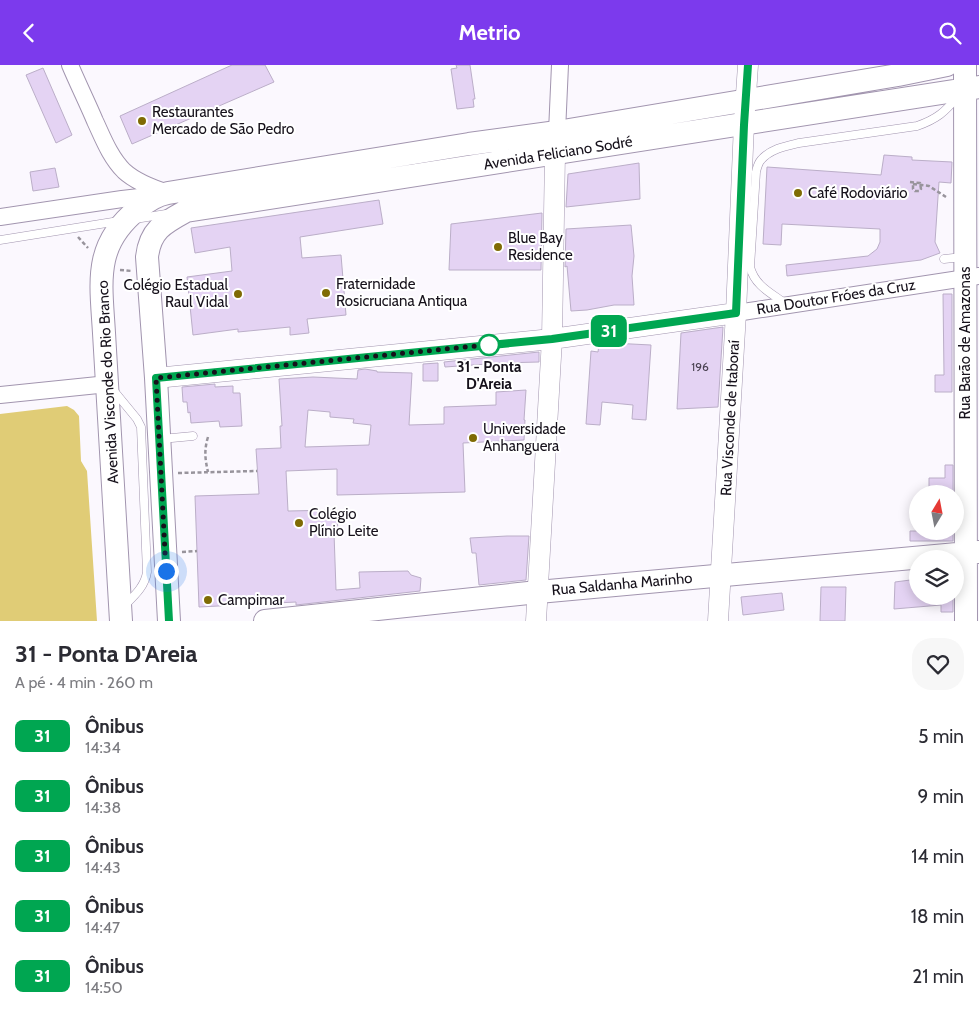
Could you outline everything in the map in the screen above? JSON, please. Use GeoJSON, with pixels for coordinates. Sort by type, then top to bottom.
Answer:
{"type":"FeatureCollection","features":[{"type":"Feature","properties":{"kind":"main road","name":"Avenida Feliciano Sodré"},"geometry":{"type":"LineString","coordinates":[[156,378],[148,279],[147,257],[149,242],[158,229],[186,211],[556,143],[898,70],[947,65]]}},
{"type":"Feature","properties":{"kind":"main road","name":"Rua Barão de Amazonas"},"geometry":{"type":"LineString","coordinates":[[964,65],[972,87],[956,199],[963,267],[972,553],[966,621]]}},
{"type":"Feature","properties":{"kind":"main road","name":"Avenida Feliciano Sodré"},"geometry":{"type":"LineString","coordinates":[[165,193],[469,145],[556,143],[744,125],[972,87]]}},
{"type":"Feature","properties":{"kind":"main road","name":"Avenida Visconde do Rio Branco"},"geometry":{"type":"LineString","coordinates":[[121,615],[102,272],[107,247],[125,220],[141,207],[165,193]]}},
{"type":"Feature","properties":{"kind":"main road"},"geometry":{"type":"LineString","coordinates":[[156,378],[168,621]]}},
{"type":"Feature","properties":{"kind":"main road","name":"Rua Saldanha Marinho"},"geometry":{"type":"LineString","coordinates":[[265,621],[538,592],[972,553]]}},
{"type":"Feature","properties":{"kind":"street"},"geometry":{"type":"LineString","coordinates":[[70,65],[116,163],[134,178],[165,193]]}},
{"type":"Feature","properties":{"kind":"street"},"geometry":{"type":"LineString","coordinates":[[536,621],[552,339],[556,143],[560,65]]}},
{"type":"Feature","properties":{"kind":"street","name":"Rua Visconde de Itaboraí"},"geometry":{"type":"LineString","coordinates":[[718,621],[748,65]]}},
{"type":"Feature","properties":{"kind":"street"},"geometry":{"type":"LineString","coordinates":[[0,217],[165,193]]}},
{"type":"Feature","properties":{"kind":"street","name":"Rua Doutor Fróes da Cruz"},"geometry":{"type":"LineString","coordinates":[[156,378],[552,339],[788,305],[963,267]]}},
{"type":"Feature","properties":{"kind":"street"},"geometry":{"type":"LineString","coordinates":[[0,395],[108,384]]}},
{"type":"Feature","properties":{"kind":"lane"},"geometry":{"type":"LineString","coordinates":[[788,305],[761,286],[752,276],[750,267],[756,172],[760,161],[770,152],[784,146],[917,126],[931,121],[972,87]]}},
{"type":"Feature","properties":{"kind":"lane"},"geometry":{"type":"LineString","coordinates":[[0,240],[186,211]]}},
{"type":"Feature","properties":{"kind":"lane"},"geometry":{"type":"LineString","coordinates":[[108,384],[137,419],[141,427],[147,572],[142,587],[121,615]]}},
{"type":"Feature","properties":{"kind":"lane"},"geometry":{"type":"LineString","coordinates":[[159,439],[193,436]]}},
{"type":"Feature","properties":{"kind":"path"},"geometry":{"type":"LineString","coordinates":[[910,182],[920,183],[921,189],[920,191],[915,191],[914,185],[929,185],[956,199]]}},
{"type":"Feature","properties":{"kind":"path"},"geometry":{"type":"LineString","coordinates":[[113,269],[133,271]]}},
{"type":"Feature","properties":{"kind":"path"},"geometry":{"type":"LineString","coordinates":[[208,437],[205,448],[205,460],[208,472]]}},
{"type":"Feature","properties":{"kind":"path"},"geometry":{"type":"LineString","coordinates":[[196,472],[257,471]]}},
{"type":"Feature","properties":{"kind":"shaded area"},"geometry":{"type":"Polygon","coordinates":[[[67,406],[79,416],[81,461],[87,471],[97,621],[0,621],[0,414],[67,406]]]}},
{"type":"Feature","properties":{"kind":"building"},"geometry":{"type":"Polygon","coordinates":[[[232,65],[265,65],[274,82],[132,144],[120,116],[232,65]]]}},
{"type":"Feature","properties":{"kind":"building"},"geometry":{"type":"Polygon","coordinates":[[[456,65],[470,65],[475,99],[473,99],[474,107],[457,109],[451,69],[457,68],[456,65]]]}},
{"type":"Feature","properties":{"kind":"building"},"geometry":{"type":"Polygon","coordinates":[[[43,68],[72,135],[56,143],[26,75],[43,68]]]}},
{"type":"Feature","properties":{"kind":"building"},"geometry":{"type":"Polygon","coordinates":[[[884,155],[912,157],[912,160],[952,162],[951,183],[939,182],[935,242],[940,253],[921,260],[787,276],[786,265],[868,256],[877,249],[880,242],[880,229],[782,224],[781,245],[763,244],[767,167],[881,175],[884,155]]]}},
{"type":"Feature","properties":{"kind":"building"},"geometry":{"type":"Polygon","coordinates":[[[639,163],[640,199],[566,207],[568,174],[639,163]]]}},
{"type":"Feature","properties":{"kind":"building"},"geometry":{"type":"Polygon","coordinates":[[[55,168],[59,187],[33,191],[30,172],[55,168]]]}},
{"type":"Feature","properties":{"kind":"building","name":"Colégio Estadual Raul Vidal"},"geometry":{"type":"Polygon","coordinates":[[[379,200],[383,224],[300,237],[302,258],[341,255],[346,315],[307,319],[309,333],[290,335],[290,327],[238,332],[238,329],[193,335],[187,277],[232,271],[230,247],[195,253],[191,228],[379,200]]]}},
{"type":"Feature","properties":{"kind":"building","name":"Blue Bay Residence"},"geometry":{"type":"Polygon","coordinates":[[[542,213],[541,270],[449,270],[451,224],[542,213]]]}},
{"type":"Feature","properties":{"kind":"building"},"geometry":{"type":"Polygon","coordinates":[[[631,225],[634,256],[632,276],[634,305],[614,305],[571,311],[567,266],[565,267],[566,229],[631,225]]]}},
{"type":"Feature","properties":{"kind":"building"},"geometry":{"type":"Polygon","coordinates":[[[943,294],[952,294],[952,392],[935,392],[935,375],[944,375],[943,294]]]}},
{"type":"Feature","properties":{"kind":"building"},"geometry":{"type":"Polygon","coordinates":[[[723,327],[718,407],[677,409],[681,333],[723,327]]]}},
{"type":"Feature","properties":{"kind":"building"},"geometry":{"type":"Polygon","coordinates":[[[599,344],[651,345],[646,420],[632,419],[633,405],[602,402],[600,425],[586,424],[591,351],[598,352],[599,344]]]}},
{"type":"Feature","properties":{"kind":"building"},"geometry":{"type":"Polygon","coordinates":[[[539,352],[539,362],[445,367],[444,362],[539,352]]]}},
{"type":"Feature","properties":{"kind":"building"},"geometry":{"type":"Polygon","coordinates":[[[438,363],[438,381],[423,381],[423,364],[438,363]]]}},
{"type":"Feature","properties":{"kind":"building"},"geometry":{"type":"Polygon","coordinates":[[[358,370],[412,373],[409,425],[444,424],[444,407],[496,405],[496,392],[526,390],[524,440],[463,443],[465,492],[337,495],[337,469],[286,471],[288,511],[337,510],[338,533],[334,533],[336,590],[360,588],[359,572],[408,571],[411,575],[421,578],[420,591],[296,605],[296,602],[199,607],[195,496],[259,494],[256,449],[281,448],[280,426],[282,426],[279,379],[313,377],[357,379],[358,370]],[[308,410],[305,447],[369,445],[371,425],[353,423],[354,419],[330,417],[330,412],[308,410]]]}},
{"type":"Feature","properties":{"kind":"building"},"geometry":{"type":"Polygon","coordinates":[[[215,384],[215,387],[233,386],[233,393],[240,393],[242,426],[220,427],[219,421],[191,423],[187,402],[183,402],[182,387],[215,384]]]}},
{"type":"Feature","properties":{"kind":"building"},"geometry":{"type":"Polygon","coordinates":[[[945,465],[953,465],[953,485],[929,485],[929,478],[945,478],[945,465]]]}},
{"type":"Feature","properties":{"kind":"building"},"geometry":{"type":"Polygon","coordinates":[[[529,536],[526,580],[479,585],[476,553],[472,553],[470,538],[529,536]]]}},
{"type":"Feature","properties":{"kind":"building"},"geometry":{"type":"Polygon","coordinates":[[[910,540],[953,540],[953,541],[910,540]]]}},
{"type":"Feature","properties":{"kind":"building"},"geometry":{"type":"Polygon","coordinates":[[[909,580],[909,605],[941,605],[894,609],[895,582],[909,580]]]}},
{"type":"Feature","properties":{"kind":"building"},"geometry":{"type":"Polygon","coordinates":[[[821,587],[846,587],[845,621],[820,621],[821,587]]]}},
{"type":"Feature","properties":{"kind":"building"},"geometry":{"type":"Polygon","coordinates":[[[782,593],[784,610],[743,615],[741,597],[782,593]]]}},
{"type":"Feature","properties":{"kind":"building"},"geometry":{"type":"Polygon","coordinates":[[[941,605],[953,605],[953,612],[941,612],[941,605]]]}},
{"type":"Feature","properties":{"kind":"bus line","name":"31"},"geometry":{"type":"LineString","coordinates":[[169,621],[156,378],[552,339],[736,313],[748,65]]}},
{"type":"Feature","properties":{"kind":"place","name":"Restaurantes Mercado de São Pedro"},"geometry":{"type":"Point","coordinates":[142,121]}},
{"type":"Feature","properties":{"kind":"place","name":"Café Rodoviário"},"geometry":{"type":"Point","coordinates":[798,193]}},
{"type":"Feature","properties":{"kind":"place","name":"Blue Bay Residence"},"geometry":{"type":"Point","coordinates":[498,247]}},
{"type":"Feature","properties":{"kind":"place","name":"Fraternidade Rosicruciana Antiqua"},"geometry":{"type":"Point","coordinates":[326,293]}},
{"type":"Feature","properties":{"kind":"place","name":"Colégio Estadual Raul Vidal"},"geometry":{"type":"Point","coordinates":[238,294]}},
{"type":"Feature","properties":{"kind":"place","name":"31 - Ponta D'Areia"},"geometry":{"type":"Point","coordinates":[489,345]}},
{"type":"Feature","properties":{"kind":"place","name":"Universidade Anhanguera"},"geometry":{"type":"Point","coordinates":[473,438]}},
{"type":"Feature","properties":{"kind":"place","name":"Colégio Plínio Leite"},"geometry":{"type":"Point","coordinates":[299,523]}},
{"type":"Feature","properties":{"kind":"place","name":"Campimar"},"geometry":{"type":"Point","coordinates":[208,600]}},
{"type":"Feature","properties":{"kind":"route"},"geometry":{"type":"LineString","coordinates":[[166,571],[156,378],[496,344],[489,345]]}}]}
